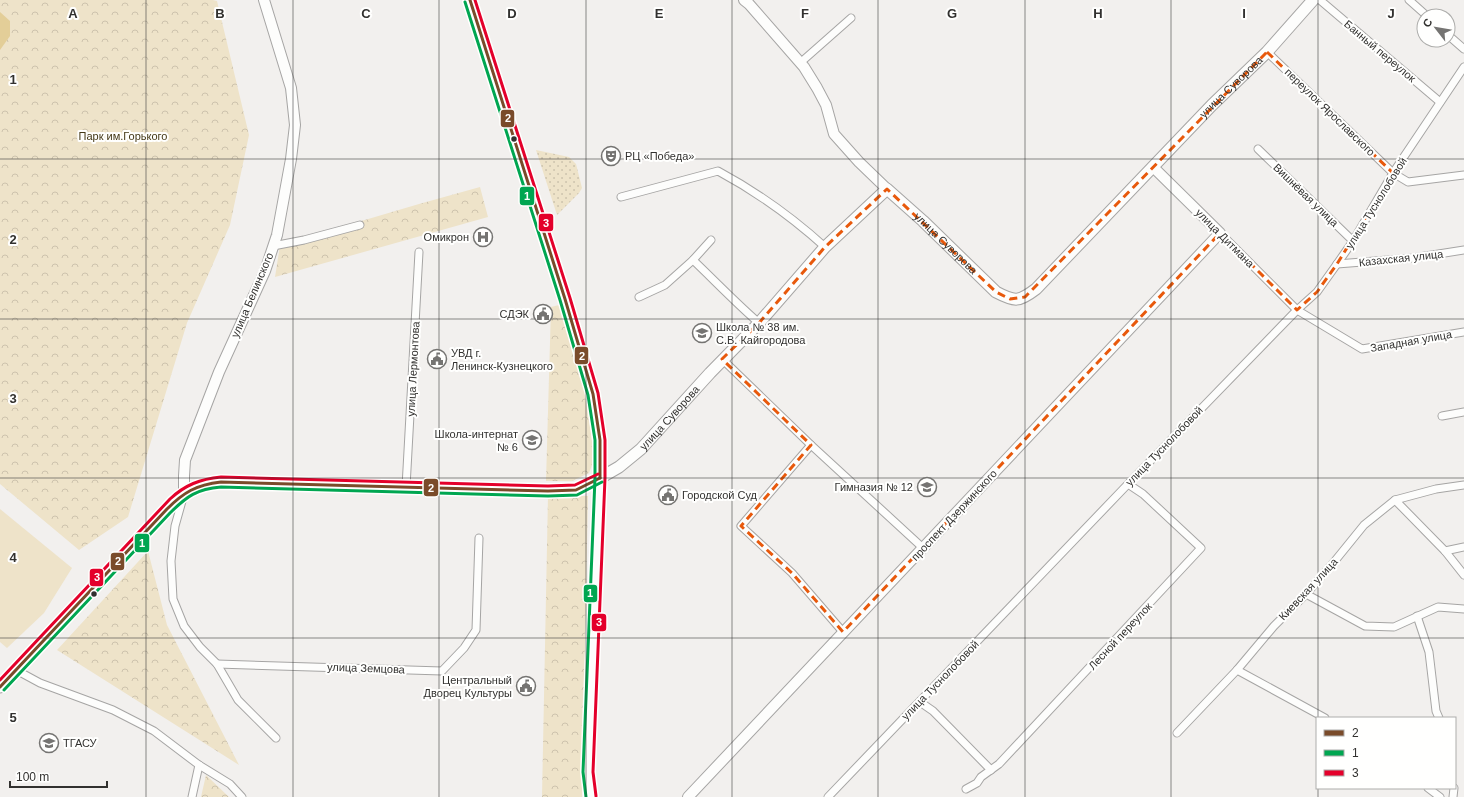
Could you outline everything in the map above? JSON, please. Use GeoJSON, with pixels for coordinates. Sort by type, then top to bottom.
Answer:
{"type":"FeatureCollection","features":[{"type":"Feature","properties":{"kind":"main road"},"geometry":{"type":"LineString","coordinates":[[470,0],[548,251],[565,299],[593,394],[600,440],[600,478]]}},
{"type":"Feature","properties":{"kind":"main road","name":"улица Суворова"},"geometry":{"type":"LineString","coordinates":[[406,487],[548,491],[576,490],[619,467],[641,450],[722,360],[759,324],[825,246],[887,189],[923,221],[996,292],[1010,299],[1025,297],[1036,288],[1212,105],[1267,52],[1313,0]]}},
{"type":"Feature","properties":{"kind":"main road"},"geometry":{"type":"LineString","coordinates":[[0,687],[184,492],[195,486],[206,483],[221,482],[406,487]]}},
{"type":"Feature","properties":{"kind":"street","name":"улица Белинского"},"geometry":{"type":"LineString","coordinates":[[184,492],[185,460],[193,436],[219,372],[265,271],[277,235],[292,159],[295,125],[291,88],[264,0]]}},
{"type":"Feature","properties":{"kind":"street"},"geometry":{"type":"LineString","coordinates":[[744,0],[800,62],[823,99],[834,134],[859,162],[887,189]]}},
{"type":"Feature","properties":{"kind":"street","name":"Банный переулок"},"geometry":{"type":"LineString","coordinates":[[1320,0],[1440,102]]}},
{"type":"Feature","properties":{"kind":"street"},"geometry":{"type":"LineString","coordinates":[[1409,0],[1418,8]]}},
{"type":"Feature","properties":{"kind":"street"},"geometry":{"type":"LineString","coordinates":[[800,62],[851,18]]}},
{"type":"Feature","properties":{"kind":"street"},"geometry":{"type":"LineString","coordinates":[[1456,42],[1464,49]]}},
{"type":"Feature","properties":{"kind":"street","name":"переулок Ярославского"},"geometry":{"type":"LineString","coordinates":[[1267,52],[1393,173],[1408,182],[1464,175]]}},
{"type":"Feature","properties":{"kind":"street","name":"улица Туснолобовой"},"geometry":{"type":"LineString","coordinates":[[828,797],[1128,484],[1297,310],[1317,292],[1353,241],[1393,173],[1440,102],[1461,77],[1464,67]]}},
{"type":"Feature","properties":{"kind":"street","name":"Вишнёвая улица"},"geometry":{"type":"LineString","coordinates":[[1258,149],[1353,241]]}},
{"type":"Feature","properties":{"kind":"street","name":"улица Дитмана"},"geometry":{"type":"LineString","coordinates":[[1152,167],[1297,310]]}},
{"type":"Feature","properties":{"kind":"street"},"geometry":{"type":"LineString","coordinates":[[621,197],[718,171],[770,201],[825,246]]}},
{"type":"Feature","properties":{"kind":"street"},"geometry":{"type":"LineString","coordinates":[[273,246],[304,240],[360,225]]}},
{"type":"Feature","properties":{"kind":"street","name":"проспект Дзержинского"},"geometry":{"type":"LineString","coordinates":[[688,797],[1220,233]]}},
{"type":"Feature","properties":{"kind":"street"},"geometry":{"type":"LineString","coordinates":[[639,297],[665,285],[693,260],[711,240]]}},
{"type":"Feature","properties":{"kind":"street","name":"Казахская улица"},"geometry":{"type":"LineString","coordinates":[[1337,264],[1414,258],[1464,250]]}},
{"type":"Feature","properties":{"kind":"street","name":"улица Лермонтова"},"geometry":{"type":"LineString","coordinates":[[406,487],[419,252]]}},
{"type":"Feature","properties":{"kind":"street"},"geometry":{"type":"LineString","coordinates":[[693,260],[759,324]]}},
{"type":"Feature","properties":{"kind":"street","name":"Западная улица"},"geometry":{"type":"LineString","coordinates":[[1297,310],[1362,349],[1464,332]]}},
{"type":"Feature","properties":{"kind":"street"},"geometry":{"type":"LineString","coordinates":[[722,360],[811,445],[923,548]]}},
{"type":"Feature","properties":{"kind":"street"},"geometry":{"type":"LineString","coordinates":[[1442,416],[1464,412]]}},
{"type":"Feature","properties":{"kind":"street"},"geometry":{"type":"LineString","coordinates":[[811,445],[741,526],[792,573],[843,632]]}},
{"type":"Feature","properties":{"kind":"street"},"geometry":{"type":"LineString","coordinates":[[591,797],[588,772],[600,478]]}},
{"type":"Feature","properties":{"kind":"street","name":"Лесной переулок"},"geometry":{"type":"LineString","coordinates":[[966,790],[977,783],[981,777],[999,764],[1201,548],[1143,494],[1128,484]]}},
{"type":"Feature","properties":{"kind":"street","name":"Киевская улица"},"geometry":{"type":"LineString","coordinates":[[1177,733],[1236,670],[1274,626],[1306,594],[1364,525],[1395,500],[1436,489],[1464,485]]}},
{"type":"Feature","properties":{"kind":"street"},"geometry":{"type":"LineString","coordinates":[[184,492],[175,526],[171,561],[173,599],[184,626],[200,647],[217,664],[238,700],[276,738]]}},
{"type":"Feature","properties":{"kind":"street"},"geometry":{"type":"LineString","coordinates":[[1395,500],[1446,552],[1464,575]]}},
{"type":"Feature","properties":{"kind":"street","name":"улица Земцова"},"geometry":{"type":"LineString","coordinates":[[217,664],[442,671],[464,648],[476,630],[479,538]]}},
{"type":"Feature","properties":{"kind":"street"},"geometry":{"type":"LineString","coordinates":[[1446,552],[1464,547]]}},
{"type":"Feature","properties":{"kind":"street"},"geometry":{"type":"LineString","coordinates":[[1306,594],[1365,626],[1394,627],[1438,607],[1464,609]]}},
{"type":"Feature","properties":{"kind":"street"},"geometry":{"type":"LineString","coordinates":[[1417,616],[1430,652],[1436,711],[1439,717]]}},
{"type":"Feature","properties":{"kind":"street"},"geometry":{"type":"LineString","coordinates":[[16,670],[40,683],[114,710],[154,731],[199,764],[230,784],[242,797]]}},
{"type":"Feature","properties":{"kind":"street"},"geometry":{"type":"LineString","coordinates":[[1236,670],[1323,717]]}},
{"type":"Feature","properties":{"kind":"street"},"geometry":{"type":"LineString","coordinates":[[920,702],[933,711],[991,770]]}},
{"type":"Feature","properties":{"kind":"street"},"geometry":{"type":"LineString","coordinates":[[192,797],[199,764]]}},
{"type":"Feature","properties":{"kind":"street"},"geometry":{"type":"LineString","coordinates":[[1429,789],[1440,797]]}},
{"type":"Feature","properties":{"kind":"highlighted area"},"geometry":{"type":"Polygon","coordinates":[[[1267,52],[1393,173],[1337,264],[1317,292],[1297,310],[1220,233],[843,632],[792,573],[741,526],[811,445],[722,359],[759,323],[825,247],[887,189],[996,292],[1010,299],[1025,297],[1267,52]]]}},
{"type":"Feature","properties":{"kind":"green space","name":"Парк им.Горького"},"geometry":{"type":"Polygon","coordinates":[[[0,0],[217,1],[249,135],[230,225],[187,323],[128,517],[79,550],[0,484],[0,0]]]}},
{"type":"Feature","properties":{"kind":"green space"},"geometry":{"type":"Polygon","coordinates":[[[536,150],[569,157],[576,164],[582,188],[557,215],[536,150]]]}},
{"type":"Feature","properties":{"kind":"green space"},"geometry":{"type":"Polygon","coordinates":[[[480,187],[488,217],[275,277],[280,245],[480,187]]]}},
{"type":"Feature","properties":{"kind":"green space"},"geometry":{"type":"Polygon","coordinates":[[[559,305],[586,391],[594,460],[589,473],[572,481],[546,481],[551,307],[559,305]]]}},
{"type":"Feature","properties":{"kind":"green space"},"geometry":{"type":"Polygon","coordinates":[[[548,496],[588,496],[582,797],[542,797],[548,496]]]}},
{"type":"Feature","properties":{"kind":"green space"},"geometry":{"type":"Polygon","coordinates":[[[0,509],[72,568],[44,613],[7,648],[0,642],[0,509]]]}},
{"type":"Feature","properties":{"kind":"green space"},"geometry":{"type":"Polygon","coordinates":[[[148,551],[167,625],[239,765],[57,650],[148,551]]]}},
{"type":"Feature","properties":{"kind":"green space"},"geometry":{"type":"Polygon","coordinates":[[[206,775],[229,797],[201,797],[206,775]]]}},
{"type":"Feature","properties":{"kind":"shaded area"},"geometry":{"type":"Polygon","coordinates":[[[0,12],[10,21],[10,36],[0,50],[0,12]]]}},
{"type":"Feature","properties":{"kind":"transit line","name":"2"},"geometry":{"type":"LineString","coordinates":[[470,0],[565,299],[593,394],[600,440],[600,478]]}},
{"type":"Feature","properties":{"kind":"transit line","name":"3"},"geometry":{"type":"LineString","coordinates":[[475,0],[570,298],[598,393],[605,440],[605,478],[593,772],[596,796]]}},
{"type":"Feature","properties":{"kind":"transit line","name":"1"},"geometry":{"type":"LineString","coordinates":[[465,2],[560,300],[588,395],[595,440],[595,478],[583,772],[586,797]]}},
{"type":"Feature","properties":{"kind":"transit line","name":"3"},"geometry":{"type":"LineString","coordinates":[[0,680],[170,499],[187,486],[200,481],[221,477],[548,486],[575,485],[598,474]]}},
{"type":"Feature","properties":{"kind":"transit line","name":"2"},"geometry":{"type":"LineString","coordinates":[[0,687],[167,509],[179,498],[197,487],[221,482],[548,491],[576,490],[600,478]]}},
{"type":"Feature","properties":{"kind":"transit line","name":"1"},"geometry":{"type":"LineString","coordinates":[[4,690],[170,513],[193,494],[221,487],[548,496],[577,495],[602,482]]}},
{"type":"Feature","properties":{"kind":"place","name":"РЦ «Победа»"},"geometry":{"type":"Point","coordinates":[611,156]}},
{"type":"Feature","properties":{"kind":"place","name":"Омикрон"},"geometry":{"type":"Point","coordinates":[483,237]}},
{"type":"Feature","properties":{"kind":"place","name":"СДЭК"},"geometry":{"type":"Point","coordinates":[543,314]}},
{"type":"Feature","properties":{"kind":"place","name":"Школа № 38 им. С.В. Кайгородова"},"geometry":{"type":"Point","coordinates":[702,333]}},
{"type":"Feature","properties":{"kind":"place","name":"УВД г. Ленинск-Кузнецкого"},"geometry":{"type":"Point","coordinates":[437,359]}},
{"type":"Feature","properties":{"kind":"place","name":"Школа-интернат № 6"},"geometry":{"type":"Point","coordinates":[532,440]}},
{"type":"Feature","properties":{"kind":"place","name":"Гимназия № 12"},"geometry":{"type":"Point","coordinates":[927,487]}},
{"type":"Feature","properties":{"kind":"place","name":"Городской Суд"},"geometry":{"type":"Point","coordinates":[668,495]}},
{"type":"Feature","properties":{"kind":"place","name":"Центральный Дворец Культуры"},"geometry":{"type":"Point","coordinates":[526,686]}},
{"type":"Feature","properties":{"kind":"place","name":"ТГАСУ"},"geometry":{"type":"Point","coordinates":[49,743]}}]}
